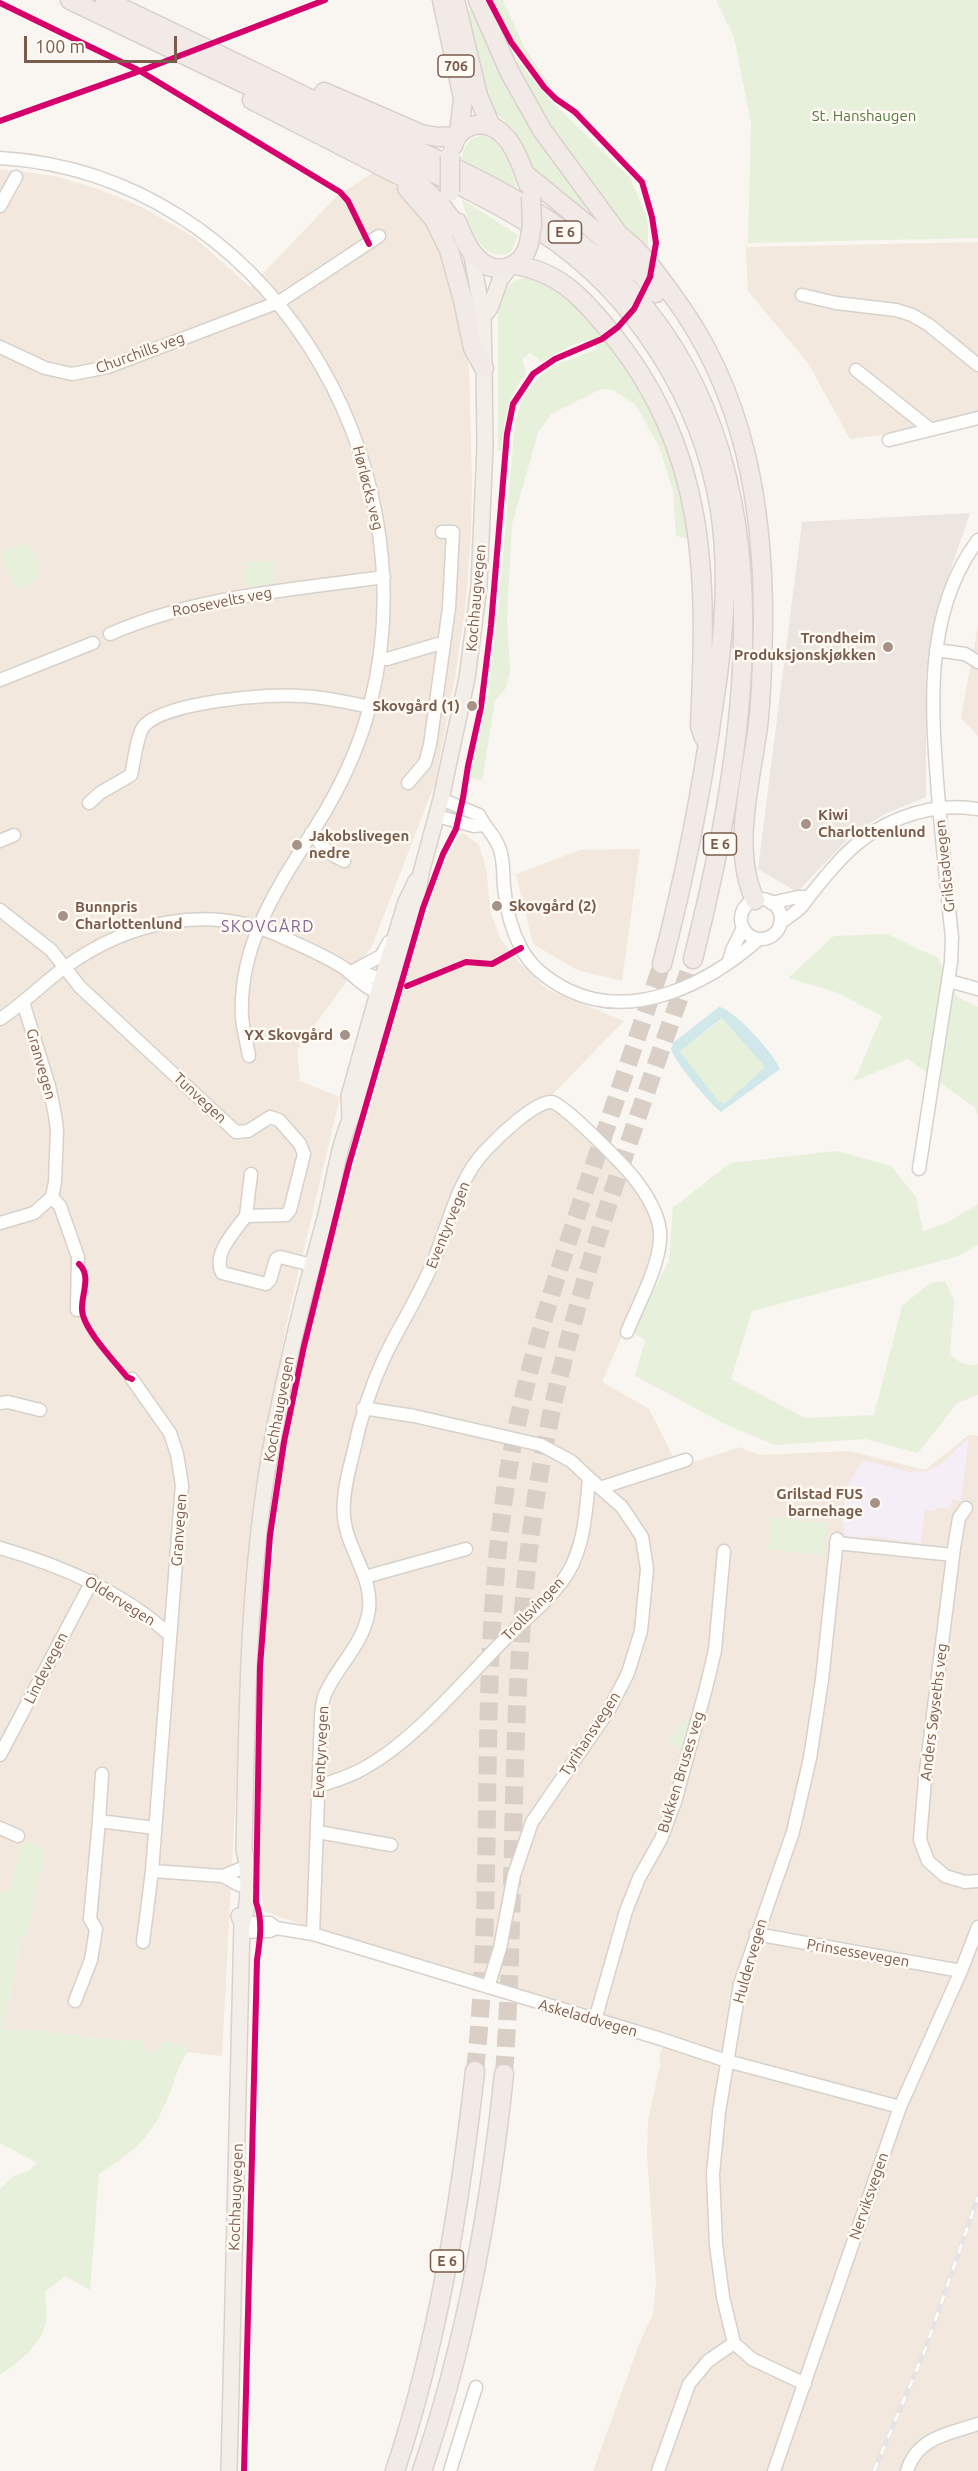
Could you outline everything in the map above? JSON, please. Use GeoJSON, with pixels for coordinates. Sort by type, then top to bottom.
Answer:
{"type":"FeatureCollection","features":[{"type":"Feature","properties":{"kind":"highway","name":"E 6"},"geometry":{"type":"LineString","coordinates":[[70,0],[231,69],[486,184],[554,224],[606,266],[651,315],[693,381],[716,434],[727,472],[740,547]]}},
{"type":"Feature","properties":{"kind":"highway","name":"E 6"},"geometry":{"type":"LineString","coordinates":[[105,0],[231,69],[480,197],[543,232],[596,276],[638,322],[656,346],[691,411],[713,475],[720,512],[724,606],[718,677],[708,751],[680,892],[662,964]]}},
{"type":"Feature","properties":{"kind":"highway","name":"706"},"geometry":{"type":"LineString","coordinates":[[442,0],[461,88],[463,109],[458,134],[450,156],[450,192],[453,208],[471,251],[484,264],[493,268],[513,266],[525,254],[529,243],[532,226],[531,197],[525,174],[510,142],[500,131],[491,126],[478,96],[455,0]]}},
{"type":"Feature","properties":{"kind":"highway","name":"E 6"},"geometry":{"type":"LineString","coordinates":[[478,0],[509,71],[542,130],[623,238],[637,261],[642,275]]}},
{"type":"Feature","properties":{"kind":"highway","name":"E 6"},"geometry":{"type":"LineString","coordinates":[[231,69],[271,70],[421,134],[438,137],[458,134]]}},
{"type":"Feature","properties":{"kind":"highway","name":"E 6"},"geometry":{"type":"LineString","coordinates":[[231,69],[254,101],[398,174],[431,195],[462,233]]}},
{"type":"Feature","properties":{"kind":"highway"},"geometry":{"type":"LineString","coordinates":[[458,134],[475,125],[491,126]]}},
{"type":"Feature","properties":{"kind":"highway","name":"E 6"},"geometry":{"type":"LineString","coordinates":[[398,174],[403,184],[425,207],[442,235],[456,271],[473,348],[484,368]]}},
{"type":"Feature","properties":{"kind":"highway","name":"E 6"},"geometry":{"type":"LineString","coordinates":[[525,174],[575,213],[642,275],[695,351],[730,431],[743,488],[740,547],[742,656],[734,759],[716,869],[693,959]]}},
{"type":"Feature","properties":{"kind":"highway","name":"E 6"},"geometry":{"type":"LineString","coordinates":[[623,238],[637,249],[672,293],[714,361],[733,407],[751,468],[763,569],[762,656],[758,724],[745,821],[744,862],[748,885],[763,902]]}},
{"type":"Feature","properties":{"kind":"highway","name":"E 6"},"geometry":{"type":"LineString","coordinates":[[513,266],[550,274],[598,317],[628,356],[670,433],[688,487],[699,539],[704,598],[700,726],[708,751]]}},
{"type":"Feature","properties":{"kind":"highway","name":"E 6"},"geometry":{"type":"LineString","coordinates":[[395,2471],[425,2363],[446,2268],[462,2173],[475,2071]]}},
{"type":"Feature","properties":{"kind":"highway","name":"E 6"},"geometry":{"type":"LineString","coordinates":[[422,2471],[452,2369],[475,2271],[504,2074]]}},
{"type":"Feature","properties":{"kind":"main road","name":"Kochhaugvegen"},"geometry":{"type":"LineString","coordinates":[[383,988],[416,906],[421,873],[437,816],[465,688],[475,621],[484,477],[484,368],[483,317],[471,251]]}},
{"type":"Feature","properties":{"kind":"main road","name":"Kochhaugvegen"},"geometry":{"type":"LineString","coordinates":[[483,317],[490,308],[500,280],[513,266]]}},
{"type":"Feature","properties":{"kind":"main road","name":"Kochhaugvegen"},"geometry":{"type":"LineString","coordinates":[[229,2471],[242,1927],[239,1916],[239,1885],[244,1850],[250,1666],[262,1511],[277,1416],[294,1337],[350,1117],[360,1100],[396,934],[406,902],[421,873]]}},
{"type":"Feature","properties":{"kind":"main road","name":"Kochhaugvegen"},"geometry":{"type":"LineString","coordinates":[[242,1927],[246,1916],[247,1862],[244,1850]]}},
{"type":"Feature","properties":{"kind":"street","name":"Hørløcks veg"},"geometry":{"type":"LineString","coordinates":[[0,158],[40,163],[86,174],[154,202],[189,222],[214,240],[279,302],[301,332],[328,378],[360,449],[368,476],[379,528],[384,577],[380,658],[370,707],[350,764],[334,796],[279,884],[259,928],[251,952],[243,1004],[242,1018],[249,1056]]}},
{"type":"Feature","properties":{"kind":"street"},"geometry":{"type":"LineString","coordinates":[[0,206],[16,177]]}},
{"type":"Feature","properties":{"kind":"street"},"geometry":{"type":"LineString","coordinates":[[279,302],[379,236]]}},
{"type":"Feature","properties":{"kind":"street"},"geometry":{"type":"LineString","coordinates":[[802,295],[836,303],[896,310],[920,318],[978,364]]}},
{"type":"Feature","properties":{"kind":"street","name":"Churchills veg"},"geometry":{"type":"LineString","coordinates":[[0,347],[45,368],[72,374],[88,372],[135,358],[279,302]]}},
{"type":"Feature","properties":{"kind":"street"},"geometry":{"type":"LineString","coordinates":[[855,370],[930,429]]}},
{"type":"Feature","properties":{"kind":"street"},"geometry":{"type":"LineString","coordinates":[[889,440],[978,418]]}},
{"type":"Feature","properties":{"kind":"street"},"geometry":{"type":"LineString","coordinates":[[408,783],[425,763],[430,745],[449,608],[453,532],[442,532]]}},
{"type":"Feature","properties":{"kind":"street"},"geometry":{"type":"LineString","coordinates":[[978,540],[962,567],[947,603],[936,650],[932,735],[939,809],[978,809]]}},
{"type":"Feature","properties":{"kind":"street","name":"Roosevelts veg"},"geometry":{"type":"LineString","coordinates":[[110,634],[160,614],[216,600],[384,577]]}},
{"type":"Feature","properties":{"kind":"street"},"geometry":{"type":"LineString","coordinates":[[0,680],[93,643]]}},
{"type":"Feature","properties":{"kind":"street"},"geometry":{"type":"LineString","coordinates":[[380,658],[387,659],[444,644]]}},
{"type":"Feature","properties":{"kind":"street"},"geometry":{"type":"LineString","coordinates":[[936,650],[965,654],[978,662]]}},
{"type":"Feature","properties":{"kind":"street"},"geometry":{"type":"LineString","coordinates":[[89,803],[100,793],[131,775],[144,725],[180,708],[215,701],[298,695],[335,699],[370,707]]}},
{"type":"Feature","properties":{"kind":"street"},"geometry":{"type":"LineString","coordinates":[[441,799],[479,815],[484,825],[495,837],[501,852],[507,908],[514,935],[533,965],[560,986],[598,1000],[634,1002],[659,996],[694,983],[729,961],[738,958],[759,939]]}},
{"type":"Feature","properties":{"kind":"street","name":"Grilstadvegen"},"geometry":{"type":"LineString","coordinates":[[780,923],[802,907],[807,897],[841,859],[864,838],[882,826],[909,814],[939,809],[952,937],[949,981],[919,1169]]}},
{"type":"Feature","properties":{"kind":"street"},"geometry":{"type":"LineString","coordinates":[[437,816],[474,826],[484,825]]}},
{"type":"Feature","properties":{"kind":"street"},"geometry":{"type":"LineString","coordinates":[[311,833],[329,853],[344,861]]}},
{"type":"Feature","properties":{"kind":"street"},"geometry":{"type":"LineString","coordinates":[[0,841],[14,836]]}},
{"type":"Feature","properties":{"kind":"street"},"geometry":{"type":"LineString","coordinates":[[763,902],[779,911],[780,923],[771,937],[759,939],[750,937],[743,928],[741,917],[743,910],[763,902],[807,897]]}},
{"type":"Feature","properties":{"kind":"street","name":"Tunvegen"},"geometry":{"type":"LineString","coordinates":[[0,910],[51,950],[80,987],[236,1132],[248,1131],[270,1117],[279,1120],[300,1144],[304,1158],[290,1210],[286,1215],[246,1216]]}},
{"type":"Feature","properties":{"kind":"street"},"geometry":{"type":"LineString","coordinates":[[0,1019],[66,967],[115,938],[164,922],[215,920],[259,928],[352,971]]}},
{"type":"Feature","properties":{"kind":"street"},"geometry":{"type":"LineString","coordinates":[[729,961],[743,928]]}},
{"type":"Feature","properties":{"kind":"street"},"geometry":{"type":"LineString","coordinates":[[352,971],[381,956],[396,934]]}},
{"type":"Feature","properties":{"kind":"street"},"geometry":{"type":"LineString","coordinates":[[352,971],[352,977],[383,988]]}},
{"type":"Feature","properties":{"kind":"street"},"geometry":{"type":"LineString","coordinates":[[949,981],[978,989]]}},
{"type":"Feature","properties":{"kind":"street","name":"Granvegen"},"geometry":{"type":"LineString","coordinates":[[23,1002],[49,1086],[55,1115],[56,1182],[52,1197]]}},
{"type":"Feature","properties":{"kind":"street","name":"Eventyrvegen"},"geometry":{"type":"LineString","coordinates":[[313,1934],[321,1716],[324,1695],[358,1642],[369,1615],[369,1587],[352,1548],[344,1516],[348,1473],[363,1408],[385,1356],[432,1267],[453,1207],[467,1179],[484,1151],[524,1116],[548,1102],[556,1102],[570,1113],[636,1180],[656,1214],[660,1239],[652,1270],[627,1332]]}},
{"type":"Feature","properties":{"kind":"street"},"geometry":{"type":"LineString","coordinates":[[251,1174],[246,1216],[222,1254],[219,1266],[222,1274],[266,1284],[270,1280],[276,1259],[280,1257],[312,1265]]}},
{"type":"Feature","properties":{"kind":"street"},"geometry":{"type":"LineString","coordinates":[[0,1223],[34,1213],[52,1197],[60,1206],[78,1257],[77,1310]]}},
{"type":"Feature","properties":{"kind":"street","name":"Granvegen"},"geometry":{"type":"LineString","coordinates":[[132,1379],[170,1433],[177,1454],[182,1485],[152,1871],[143,1942]]}},
{"type":"Feature","properties":{"kind":"street"},"geometry":{"type":"LineString","coordinates":[[0,1403],[8,1402],[40,1410]]}},
{"type":"Feature","properties":{"kind":"street"},"geometry":{"type":"LineString","coordinates":[[363,1408],[442,1422],[541,1445],[571,1461],[589,1478]]}},
{"type":"Feature","properties":{"kind":"street"},"geometry":{"type":"LineString","coordinates":[[600,1488],[686,1460]]}},
{"type":"Feature","properties":{"kind":"street","name":"Tyrihansvegen"},"geometry":{"type":"LineString","coordinates":[[488,1987],[500,1948],[514,1875],[532,1822],[609,1710],[627,1673],[640,1631],[646,1584],[644,1544],[630,1516],[589,1478]]}},
{"type":"Feature","properties":{"kind":"street","name":"Trollsvingen"},"geometry":{"type":"LineString","coordinates":[[319,1786],[367,1767],[401,1742],[557,1587],[568,1571],[582,1541],[589,1478]]}},
{"type":"Feature","properties":{"kind":"street","name":"Anders Søyseths veg"},"geometry":{"type":"LineString","coordinates":[[966,1508],[959,1518],[953,1556],[925,1779],[920,1840],[928,1861],[945,1876],[965,1882],[978,1881]]}},
{"type":"Feature","properties":{"kind":"street","name":"Huldervegen"},"geometry":{"type":"LineString","coordinates":[[734,2343],[723,2297],[716,2245],[713,2174],[727,2061],[740,1984],[790,1842],[807,1776],[822,1680],[837,1541],[953,1556]]}},
{"type":"Feature","properties":{"kind":"street","name":"Oldervegen"},"geometry":{"type":"LineString","coordinates":[[0,1548],[48,1562],[92,1581],[154,1621],[170,1635]]}},
{"type":"Feature","properties":{"kind":"street"},"geometry":{"type":"LineString","coordinates":[[365,1577],[466,1549]]}},
{"type":"Feature","properties":{"kind":"street","name":"Bukken Bruses veg"},"geometry":{"type":"LineString","coordinates":[[595,2020],[626,1911],[639,1878],[661,1839],[675,1802],[715,1650],[724,1551]]}},
{"type":"Feature","properties":{"kind":"street","name":"Lindevegen"},"geometry":{"type":"LineString","coordinates":[[0,1755],[92,1581]]}},
{"type":"Feature","properties":{"kind":"street"},"geometry":{"type":"LineString","coordinates":[[75,2001],[91,1960],[96,1929],[90,1919],[102,1774]]}},
{"type":"Feature","properties":{"kind":"street"},"geometry":{"type":"LineString","coordinates":[[99,1821],[155,1828]]}},
{"type":"Feature","properties":{"kind":"street"},"geometry":{"type":"LineString","coordinates":[[0,1828],[18,1836]]}},
{"type":"Feature","properties":{"kind":"street"},"geometry":{"type":"LineString","coordinates":[[318,1832],[391,1845]]}},
{"type":"Feature","properties":{"kind":"street"},"geometry":{"type":"LineString","coordinates":[[223,1876],[240,1869]]}},
{"type":"Feature","properties":{"kind":"street"},"geometry":{"type":"LineString","coordinates":[[152,1871],[223,1876],[239,1885]]}},
{"type":"Feature","properties":{"kind":"street","name":"Askeladdvegen"},"geometry":{"type":"LineString","coordinates":[[242,1927],[270,1923],[276,1928],[313,1934],[727,2061],[900,2107]]}},
{"type":"Feature","properties":{"kind":"street","name":"Nerviksvegen"},"geometry":{"type":"LineString","coordinates":[[774,2471],[900,2107],[961,1971],[978,1927]]}},
{"type":"Feature","properties":{"kind":"street","name":"Prinsessevegen"},"geometry":{"type":"LineString","coordinates":[[756,1934],[961,1971]]}},
{"type":"Feature","properties":{"kind":"street"},"geometry":{"type":"LineString","coordinates":[[658,2471],[689,2384],[708,2361],[734,2343],[752,2359],[805,2384]]}},
{"type":"Feature","properties":{"kind":"street"},"geometry":{"type":"LineString","coordinates":[[450,2471],[476,2388]]}},
{"type":"Feature","properties":{"kind":"street"},"geometry":{"type":"LineString","coordinates":[[907,2471],[916,2452],[926,2442],[978,2424]]}},
{"type":"Feature","properties":{"kind":"shaded area"},"geometry":{"type":"Polygon","coordinates":[[[0,169],[54,176],[95,188],[142,207],[195,238],[250,287],[338,195],[376,171],[411,199],[439,243],[465,342],[469,370],[472,481],[466,602],[455,678],[435,783],[372,946],[297,1050],[300,1081],[340,1097],[289,1312],[266,1429],[251,1546],[222,2056],[188,2052],[184,2045],[165,2041],[153,2055],[145,2049],[144,2041],[109,2040],[3,2028],[21,1941],[30,1922],[10,1891],[3,1893],[0,1890],[0,169]]]}},
{"type":"Feature","properties":{"kind":"shaded area"},"geometry":{"type":"Polygon","coordinates":[[[978,242],[978,423],[850,439],[808,363],[748,291],[746,247],[978,242]]]}},
{"type":"Feature","properties":{"kind":"shaded area"},"geometry":{"type":"Polygon","coordinates":[[[970,513],[936,612],[926,676],[926,797],[885,814],[854,833],[797,892],[758,869],[802,522],[970,513]]]}},
{"type":"Feature","properties":{"kind":"shaded area"},"geometry":{"type":"Polygon","coordinates":[[[978,625],[978,736],[961,718],[978,625]]]}},
{"type":"Feature","properties":{"kind":"shaded area"},"geometry":{"type":"Polygon","coordinates":[[[465,834],[479,845],[486,869],[491,914],[501,940],[519,962],[546,989],[624,1021],[550,1097],[640,1190],[658,1239],[634,1308],[602,1382],[649,1409],[678,1467],[741,1447],[761,1455],[849,1451],[925,1470],[969,1435],[978,1436],[978,2471],[593,2471],[640,2342],[653,2314],[656,2283],[647,2155],[648,2121],[660,2065],[659,2056],[668,2036],[325,1933],[264,1911],[259,1872],[266,1620],[284,1455],[319,1291],[409,969],[439,875],[459,835],[465,834]]]}},
{"type":"Feature","properties":{"kind":"shaded area"},"geometry":{"type":"Polygon","coordinates":[[[640,849],[622,981],[577,970],[533,944],[516,874],[580,850],[640,849]]]}},
{"type":"Feature","properties":{"kind":"shaded area"},"geometry":{"type":"Polygon","coordinates":[[[969,1437],[961,1501],[952,1499],[950,1509],[937,1507],[936,1511],[925,1510],[921,1543],[868,1536],[862,1539],[850,1538],[844,1533],[842,1516],[847,1486],[863,1460],[910,1472],[928,1471],[942,1463],[969,1437]]]}},
{"type":"Feature","properties":{"kind":"green space"},"geometry":{"type":"Polygon","coordinates":[[[493,0],[503,0],[523,45],[555,93],[526,61],[493,0]]]}},
{"type":"Feature","properties":{"kind":"green space","name":"St. Hanshaugen"},"geometry":{"type":"Polygon","coordinates":[[[716,0],[978,0],[978,238],[748,243],[751,123],[734,37],[716,0]]]}},
{"type":"Feature","properties":{"kind":"green space"},"geometry":{"type":"Polygon","coordinates":[[[474,9],[617,242],[537,174],[514,130],[495,112],[486,96],[468,11],[474,9]]]}},
{"type":"Feature","properties":{"kind":"green space"},"geometry":{"type":"Polygon","coordinates":[[[518,61],[551,101],[630,178],[646,215],[648,255],[612,212],[555,134],[515,62],[518,61]]]}},
{"type":"Feature","properties":{"kind":"green space"},"geometry":{"type":"Polygon","coordinates":[[[483,135],[502,150],[513,174],[517,190],[461,161],[463,151],[471,139],[483,135]]]}},
{"type":"Feature","properties":{"kind":"green space"},"geometry":{"type":"Polygon","coordinates":[[[462,199],[518,235],[511,252],[500,255],[491,253],[483,247],[467,219],[462,199]]]}},
{"type":"Feature","properties":{"kind":"green space"},"geometry":{"type":"Polygon","coordinates":[[[526,277],[549,286],[574,304],[620,359],[640,391],[671,453],[681,485],[692,540],[676,536],[673,491],[659,446],[635,404],[613,390],[601,389],[551,414],[538,433],[512,524],[507,617],[510,671],[506,688],[495,701],[482,781],[470,777],[487,703],[515,423],[526,392],[541,375],[555,365],[597,349],[589,339],[568,347],[542,362],[530,353],[522,359],[526,374],[511,400],[501,449],[498,451],[498,314],[501,300],[509,285],[526,277]]]}},
{"type":"Feature","properties":{"kind":"green space"},"geometry":{"type":"Polygon","coordinates":[[[22,543],[34,552],[40,569],[37,579],[15,589],[1,552],[22,543]]]}},
{"type":"Feature","properties":{"kind":"green space"},"geometry":{"type":"Polygon","coordinates":[[[273,560],[275,583],[246,587],[246,563],[273,560]]]}},
{"type":"Feature","properties":{"kind":"green space"},"geometry":{"type":"Polygon","coordinates":[[[887,934],[938,958],[957,997],[978,1007],[978,1116],[975,1108],[908,1059],[854,1081],[882,1016],[836,992],[788,978],[834,936],[887,934]]]}},
{"type":"Feature","properties":{"kind":"green space"},"geometry":{"type":"Polygon","coordinates":[[[723,1018],[765,1067],[724,1104],[718,1102],[680,1051],[723,1018]]]}},
{"type":"Feature","properties":{"kind":"green space"},"geometry":{"type":"Polygon","coordinates":[[[837,1151],[891,1166],[916,1197],[923,1232],[950,1221],[978,1204],[978,1245],[956,1257],[752,1311],[731,1379],[805,1418],[874,1415],[902,1306],[930,1283],[945,1281],[954,1300],[950,1355],[960,1362],[978,1364],[978,1395],[957,1403],[918,1453],[865,1439],[775,1445],[727,1425],[635,1376],[645,1340],[632,1332],[669,1261],[673,1208],[730,1163],[837,1151]]]}},
{"type":"Feature","properties":{"kind":"green space"},"geometry":{"type":"Polygon","coordinates":[[[771,1517],[827,1523],[824,1555],[768,1549],[771,1517]]]}},
{"type":"Feature","properties":{"kind":"green space"},"geometry":{"type":"Polygon","coordinates":[[[695,1712],[683,1754],[668,1741],[680,1725],[695,1712]]]}},
{"type":"Feature","properties":{"kind":"green space"},"geometry":{"type":"Polygon","coordinates":[[[30,1842],[41,1847],[42,1863],[30,1922],[21,1941],[3,2028],[109,2040],[144,2041],[145,2049],[153,2055],[165,2041],[184,2045],[188,2052],[179,2067],[162,2110],[149,2132],[133,2149],[99,2174],[90,2290],[65,2276],[45,2292],[47,2318],[40,2337],[21,2359],[0,2375],[0,2189],[15,2175],[27,2172],[37,2163],[0,2143],[0,1890],[3,1893],[10,1891],[21,1845],[30,1842]]]}},
{"type":"Feature","properties":{"kind":"water"},"geometry":{"type":"Polygon","coordinates":[[[719,1007],[734,1016],[753,1034],[777,1062],[780,1069],[721,1112],[673,1055],[671,1049],[674,1042],[719,1007]],[[722,1018],[680,1051],[718,1101],[724,1104],[765,1067],[722,1018]]]}},
{"type":"Feature","properties":{"kind":"tunnel"},"geometry":{"type":"LineString","coordinates":[[504,2074],[517,1713],[527,1569],[536,1497],[548,1428],[582,1291],[624,1158],[693,959]]}},
{"type":"Feature","properties":{"kind":"tunnel"},"geometry":{"type":"LineString","coordinates":[[475,2071],[485,1926],[491,1636],[497,1564],[511,1453],[519,1414],[550,1299],[662,964]]}},
{"type":"Feature","properties":{"kind":"railway"},"geometry":{"type":"LineString","coordinates":[[874,2471],[925,2350],[978,2197]]}},
{"type":"Feature","properties":{"kind":"cycle path"},"geometry":{"type":"LineString","coordinates":[[0,121],[140,71],[325,0]]}},
{"type":"Feature","properties":{"kind":"cycle path"},"geometry":{"type":"LineString","coordinates":[[244,2471],[257,1960],[260,1931],[260,1916],[256,1902],[260,1667],[270,1535],[284,1442],[304,1346],[349,1164],[423,908],[443,854],[456,829],[463,798],[481,707],[491,625],[507,434],[513,404],[533,374],[555,359],[602,339],[618,327],[634,309],[650,277],[656,243],[652,217],[642,182],[575,112],[556,99],[544,87],[511,42],[489,0]]}},
{"type":"Feature","properties":{"kind":"cycle path"},"geometry":{"type":"LineString","coordinates":[[0,3],[140,71],[340,192],[348,201],[369,244]]}},
{"type":"Feature","properties":{"kind":"cycle path"},"geometry":{"type":"LineString","coordinates":[[407,986],[466,962],[492,964],[521,948]]}},
{"type":"Feature","properties":{"kind":"cycle path"},"geometry":{"type":"LineString","coordinates":[[79,1264],[85,1274],[82,1304],[84,1318],[100,1345],[127,1377],[132,1379]]}},
{"type":"Feature","properties":{"kind":"place","name":"Trondheim Produksjonskjøkken"},"geometry":{"type":"Point","coordinates":[888,647]}},
{"type":"Feature","properties":{"kind":"place","name":"Skovgård (1)"},"geometry":{"type":"Point","coordinates":[472,706]}},
{"type":"Feature","properties":{"kind":"place","name":"Kiwi Charlottenlund"},"geometry":{"type":"Point","coordinates":[806,824]}},
{"type":"Feature","properties":{"kind":"place","name":"Jakobslivegen nedre"},"geometry":{"type":"Point","coordinates":[297,845]}},
{"type":"Feature","properties":{"kind":"place","name":"Skovgård (2)"},"geometry":{"type":"Point","coordinates":[497,906]}},
{"type":"Feature","properties":{"kind":"place","name":"Bunnpris Charlottenlund"},"geometry":{"type":"Point","coordinates":[63,916]}},
{"type":"Feature","properties":{"kind":"place","name":"YX Skovgård"},"geometry":{"type":"Point","coordinates":[345,1035]}},
{"type":"Feature","properties":{"kind":"place","name":"Grilstad FUS barnehage"},"geometry":{"type":"Point","coordinates":[875,1503]}},
{"type":"Feature","properties":{"kind":"district","name":"SKOVGÅRD"},"geometry":{"type":"Point","coordinates":[268,927]}}]}
